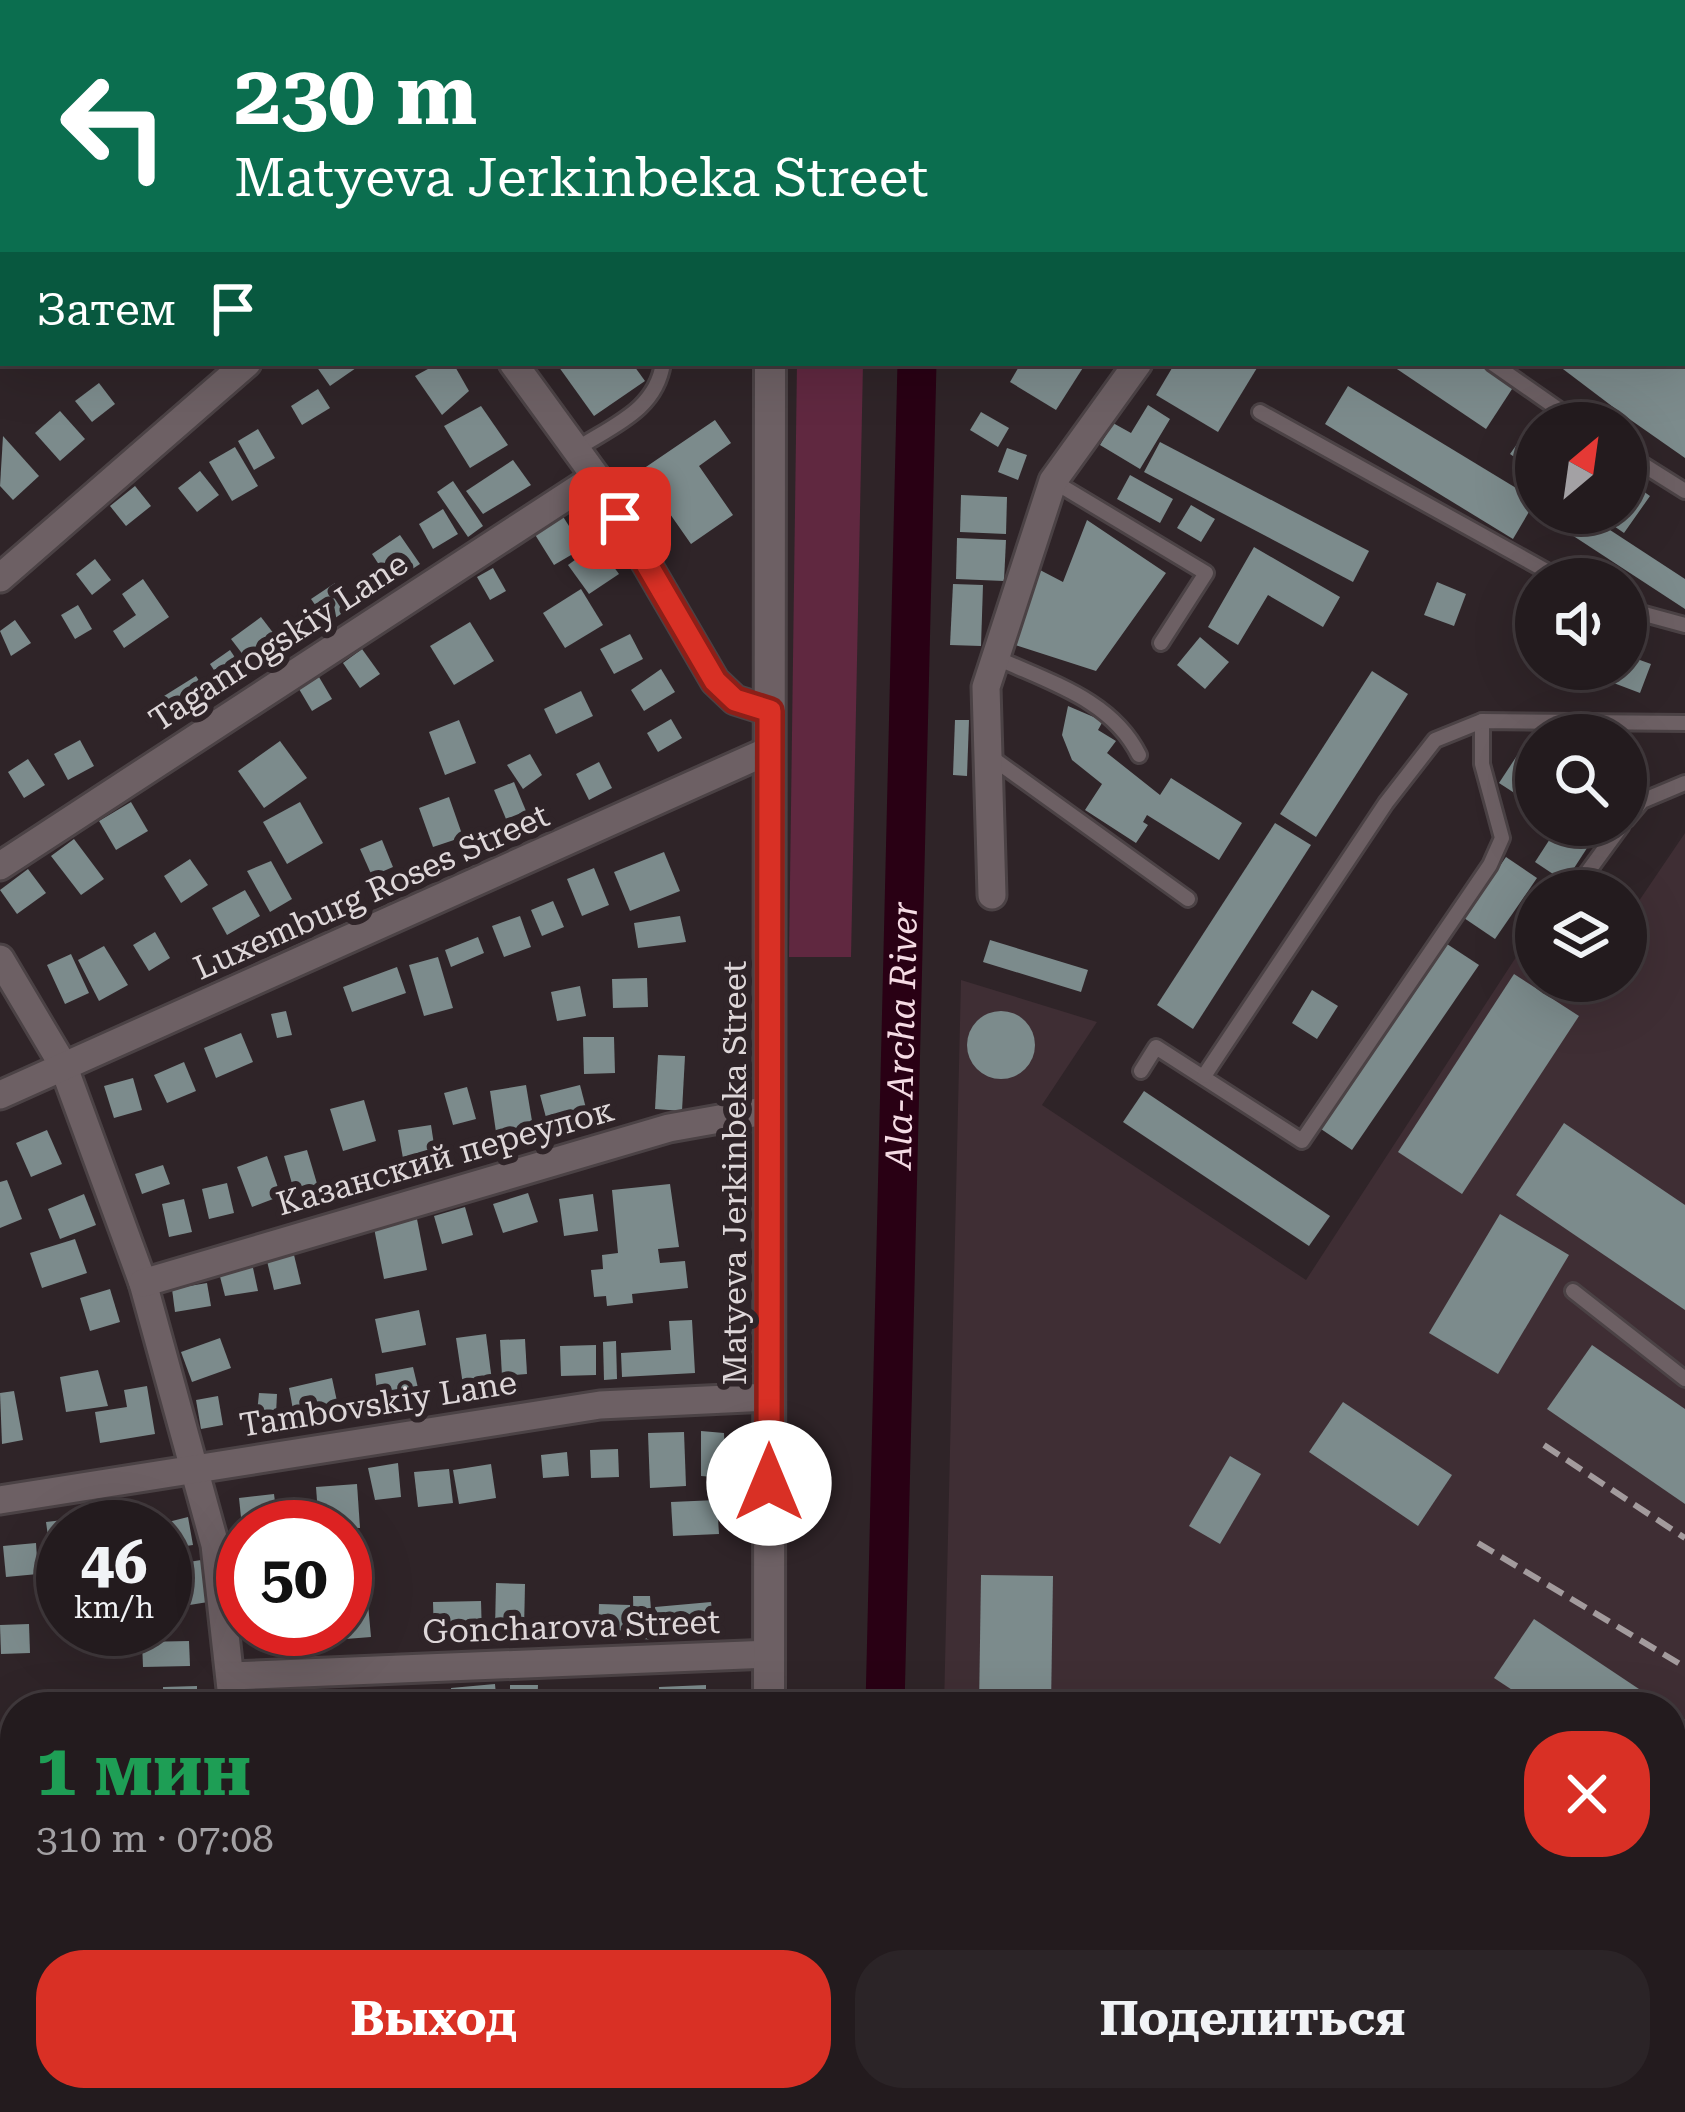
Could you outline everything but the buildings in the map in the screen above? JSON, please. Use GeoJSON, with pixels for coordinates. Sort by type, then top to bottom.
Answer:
{"type":"FeatureCollection","features":[{"type":"Feature","properties":{"kind":"main road","name":"Matyeva Jerkinbeka Street"},"geometry":{"type":"LineString","coordinates":[[769,1692],[770,366]]}},
{"type":"Feature","properties":{"kind":"street"},"geometry":{"type":"LineString","coordinates":[[0,578],[244,366]]}},
{"type":"Feature","properties":{"kind":"street"},"geometry":{"type":"LineString","coordinates":[[514,366],[596,477],[715,681],[735,700],[770,711]]}},
{"type":"Feature","properties":{"kind":"street"},"geometry":{"type":"LineString","coordinates":[[992,895],[986,687],[1052,481],[1136,366]]}},
{"type":"Feature","properties":{"kind":"street","name":"Taganrogskiy Lane"},"geometry":{"type":"LineString","coordinates":[[0,866],[596,477]]}},
{"type":"Feature","properties":{"kind":"street","name":"Luxemburg Roses Street"},"geometry":{"type":"LineString","coordinates":[[0,1095],[663,802],[770,750]]}},
{"type":"Feature","properties":{"kind":"street"},"geometry":{"type":"LineString","coordinates":[[0,959],[63,1065],[143,1283],[215,1545],[233,1692]]}},
{"type":"Feature","properties":{"kind":"street","name":"Казанский переулок"},"geometry":{"type":"LineString","coordinates":[[143,1283],[669,1128],[770,1110]]}},
{"type":"Feature","properties":{"kind":"street","name":"Tambovskiy Lane"},"geometry":{"type":"LineString","coordinates":[[0,1500],[599,1405],[769,1397]]}},
{"type":"Feature","properties":{"kind":"street","name":"Goncharova Street"},"geometry":{"type":"LineString","coordinates":[[232,1676],[770,1654]]}},
{"type":"Feature","properties":{"kind":"lane"},"geometry":{"type":"LineString","coordinates":[[574,450],[636,413],[655,389],[662,366]]}},
{"type":"Feature","properties":{"kind":"lane"},"geometry":{"type":"LineString","coordinates":[[1496,366],[1548,402]]}},
{"type":"Feature","properties":{"kind":"lane"},"geometry":{"type":"LineString","coordinates":[[1260,412],[1523,558]]}},
{"type":"Feature","properties":{"kind":"lane"},"geometry":{"type":"LineString","coordinates":[[1647,467],[1685,491]]}},
{"type":"Feature","properties":{"kind":"lane"},"geometry":{"type":"LineString","coordinates":[[1052,481],[1206,573],[1161,643]]}},
{"type":"Feature","properties":{"kind":"lane"},"geometry":{"type":"LineString","coordinates":[[1647,615],[1685,625]]}},
{"type":"Feature","properties":{"kind":"lane"},"geometry":{"type":"LineString","coordinates":[[997,658],[1106,713],[1128,732],[1139,755]]}},
{"type":"Feature","properties":{"kind":"lane"},"geometry":{"type":"LineString","coordinates":[[1204,1076],[1386,803],[1435,740],[1482,721],[1685,723]]}},
{"type":"Feature","properties":{"kind":"lane"},"geometry":{"type":"LineString","coordinates":[[1141,1071],[1156,1047],[1302,1141],[1490,865],[1502,838],[1482,764],[1482,721]]}},
{"type":"Feature","properties":{"kind":"lane"},"geometry":{"type":"LineString","coordinates":[[988,755],[1188,899]]}},
{"type":"Feature","properties":{"kind":"lane"},"geometry":{"type":"LineString","coordinates":[[1647,800],[1685,783]]}},
{"type":"Feature","properties":{"kind":"lane"},"geometry":{"type":"LineString","coordinates":[[1573,1291],[1685,1379]]}},
{"type":"Feature","properties":{"kind":"shaded area"},"geometry":{"type":"Polygon","coordinates":[[[797,366],[863,366],[851,957],[789,957],[797,366]]]}},
{"type":"Feature","properties":{"kind":"shaded area"},"geometry":{"type":"Polygon","coordinates":[[[1685,833],[1685,1692],[944,1692],[961,980],[1097,1022],[1042,1105],[1306,1280],[1515,959],[1515,1002],[1647,1002],[1647,889],[1685,833]]]}},
{"type":"Feature","properties":{"kind":"waterway","name":"Ala-Archa River"},"geometry":{"type":"LineString","coordinates":[[885,1692],[917,366]]}},
{"type":"Feature","properties":{"kind":"railway"},"geometry":{"type":"LineString","coordinates":[[1544,1445],[1685,1538]]}},
{"type":"Feature","properties":{"kind":"railway"},"geometry":{"type":"LineString","coordinates":[[1478,1543],[1685,1667]]}},
{"type":"Feature","properties":{"kind":"route"},"geometry":{"type":"LineString","coordinates":[[620,518],[715,681],[735,700],[770,711],[769,1483]]}}]}
